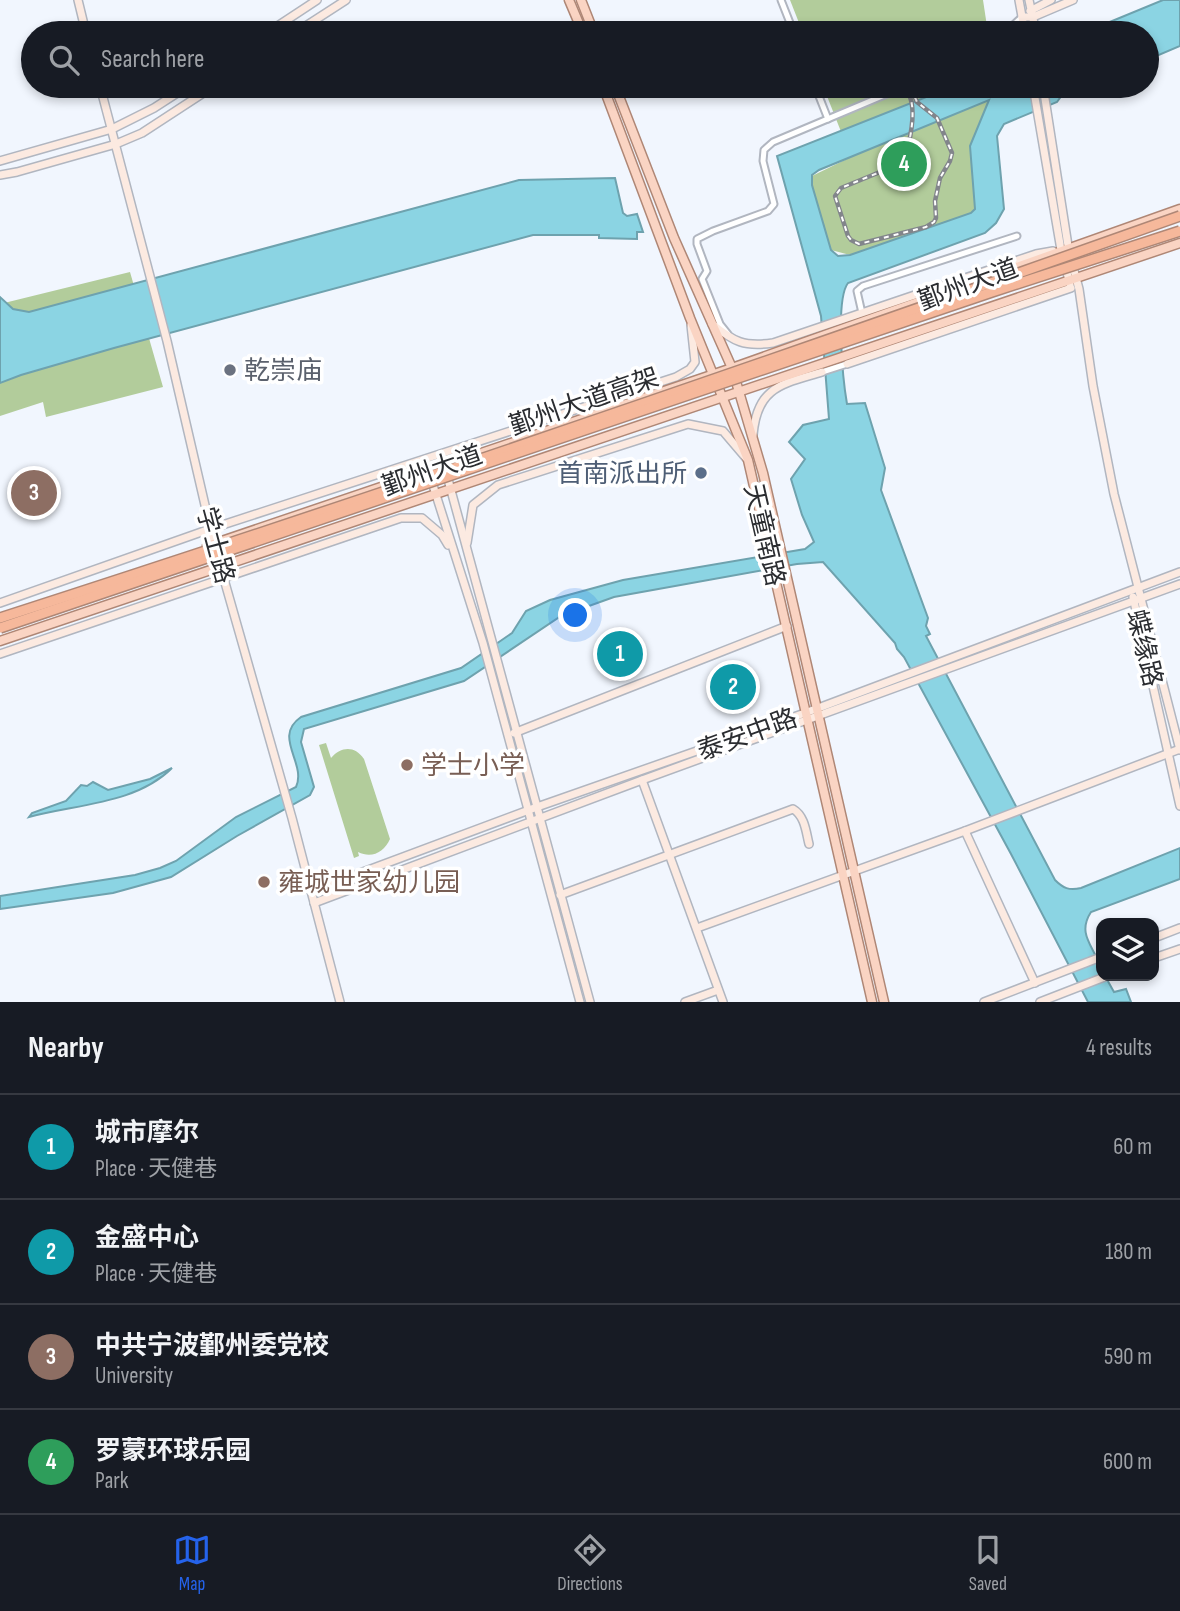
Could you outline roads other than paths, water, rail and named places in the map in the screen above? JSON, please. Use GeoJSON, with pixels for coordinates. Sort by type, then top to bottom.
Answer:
{"type":"FeatureCollection","features":[{"type":"Feature","properties":{"kind":"highway","name":"鄞州大道高架"},"geometry":{"type":"LineString","coordinates":[[0,617],[245,539],[927,306],[1180,216]]}},
{"type":"Feature","properties":{"kind":"highway","name":"鄞州大道高架"},"geometry":{"type":"LineString","coordinates":[[0,628],[992,292],[1180,231]]}},
{"type":"Feature","properties":{"kind":"main road"},"geometry":{"type":"LineString","coordinates":[[569,0],[578,21]]}},
{"type":"Feature","properties":{"kind":"main road"},"geometry":{"type":"LineString","coordinates":[[581,0],[589,21]]}},
{"type":"Feature","properties":{"kind":"main road","name":"天童南路"},"geometry":{"type":"LineString","coordinates":[[608,98],[690,318],[748,460],[872,1002]]}},
{"type":"Feature","properties":{"kind":"main road","name":"天童南路"},"geometry":{"type":"LineString","coordinates":[[620,98],[674,238],[732,368],[763,473],[884,1002]]}},
{"type":"Feature","properties":{"kind":"main road","name":"鄞州大道"},"geometry":{"type":"LineString","coordinates":[[0,617],[732,368],[814,339],[847,322],[1180,209]]}},
{"type":"Feature","properties":{"kind":"main road","name":"鄞州大道"},"geometry":{"type":"LineString","coordinates":[[0,641],[435,493],[723,399],[819,363],[1072,282],[1180,243]]}},
{"type":"Feature","properties":{"kind":"street"},"geometry":{"type":"LineString","coordinates":[[285,21],[317,0]]}},
{"type":"Feature","properties":{"kind":"street"},"geometry":{"type":"LineString","coordinates":[[314,21],[346,0]]}},
{"type":"Feature","properties":{"kind":"street"},"geometry":{"type":"LineString","coordinates":[[781,0],[789,21]]}},
{"type":"Feature","properties":{"kind":"street"},"geometry":{"type":"LineString","coordinates":[[1019,0],[1024,21]]}},
{"type":"Feature","properties":{"kind":"street"},"geometry":{"type":"LineString","coordinates":[[1029,0],[1034,21]]}},
{"type":"Feature","properties":{"kind":"street"},"geometry":{"type":"LineString","coordinates":[[1032,13],[1051,0]]}},
{"type":"Feature","properties":{"kind":"street"},"geometry":{"type":"LineString","coordinates":[[1018,21],[1032,13],[1073,0]]}},
{"type":"Feature","properties":{"kind":"street"},"geometry":{"type":"LineString","coordinates":[[78,1],[83,21]]}},
{"type":"Feature","properties":{"kind":"street","name":"学士路"},"geometry":{"type":"LineString","coordinates":[[103,98],[167,341],[210,529],[280,773],[340,1002]]}},
{"type":"Feature","properties":{"kind":"street"},"geometry":{"type":"LineString","coordinates":[[0,161],[112,130],[169,98]]}},
{"type":"Feature","properties":{"kind":"street"},"geometry":{"type":"LineString","coordinates":[[0,175],[116,144],[142,133],[196,98]]}},
{"type":"Feature","properties":{"kind":"street"},"geometry":{"type":"LineString","coordinates":[[820,98],[828,119]]}},
{"type":"Feature","properties":{"kind":"street"},"geometry":{"type":"LineString","coordinates":[[733,339],[720,324],[702,279],[707,271],[697,239],[768,211],[774,204],[763,161],[764,150],[773,142],[878,98]]}},
{"type":"Feature","properties":{"kind":"street"},"geometry":{"type":"LineString","coordinates":[[1035,98],[1065,249]]}},
{"type":"Feature","properties":{"kind":"street"},"geometry":{"type":"LineString","coordinates":[[1045,98],[1065,249]]}},
{"type":"Feature","properties":{"kind":"street"},"geometry":{"type":"LineString","coordinates":[[862,313],[857,291],[863,286],[1017,236]]}},
{"type":"Feature","properties":{"kind":"street"},"geometry":{"type":"LineString","coordinates":[[707,312],[712,324],[741,344],[773,343],[818,328],[847,322],[862,313],[1036,254],[1065,249]]}},
{"type":"Feature","properties":{"kind":"street","name":"蝶缘路"},"geometry":{"type":"LineString","coordinates":[[1065,249],[1072,282],[1079,299],[1114,494],[1136,586],[1180,806]]}},
{"type":"Feature","properties":{"kind":"street"},"geometry":{"type":"LineString","coordinates":[[752,443],[753,426],[761,404],[775,386],[847,364],[1072,282]]}},
{"type":"Feature","properties":{"kind":"street","name":"鄞州大道"},"geometry":{"type":"LineString","coordinates":[[0,603],[210,529],[676,377],[690,369],[695,362],[690,318]]}},
{"type":"Feature","properties":{"kind":"street"},"geometry":{"type":"LineString","coordinates":[[466,547],[473,505],[498,485],[688,424],[723,431],[748,460]]}},
{"type":"Feature","properties":{"kind":"street"},"geometry":{"type":"LineString","coordinates":[[444,466],[590,1002]]}},
{"type":"Feature","properties":{"kind":"street"},"geometry":{"type":"LineString","coordinates":[[429,472],[483,643],[580,1002]]}},
{"type":"Feature","properties":{"kind":"street","name":"鄞州大道"},"geometry":{"type":"LineString","coordinates":[[0,654],[401,518],[422,518],[442,535],[456,558]]}},
{"type":"Feature","properties":{"kind":"street","name":"泰安中路"},"geometry":{"type":"LineString","coordinates":[[939,667],[1136,586],[1180,572]]}},
{"type":"Feature","properties":{"kind":"street","name":"泰安中路"},"geometry":{"type":"LineString","coordinates":[[312,891],[537,807],[818,713],[913,676],[1180,584]]}},
{"type":"Feature","properties":{"kind":"street","name":"蝶缘路"},"geometry":{"type":"LineString","coordinates":[[1138,599],[1180,749]]}},
{"type":"Feature","properties":{"kind":"street"},"geometry":{"type":"LineString","coordinates":[[507,736],[787,626]]}},
{"type":"Feature","properties":{"kind":"street","name":"泰安中路"},"geometry":{"type":"LineString","coordinates":[[314,903],[806,717]]}},
{"type":"Feature","properties":{"kind":"street"},"geometry":{"type":"LineString","coordinates":[[696,928],[965,831],[1180,749]]}},
{"type":"Feature","properties":{"kind":"street"},"geometry":{"type":"LineString","coordinates":[[642,780],[723,1002]]}},
{"type":"Feature","properties":{"kind":"street"},"geometry":{"type":"LineString","coordinates":[[560,895],[793,809],[799,812],[809,844]]}},
{"type":"Feature","properties":{"kind":"street"},"geometry":{"type":"LineString","coordinates":[[965,831],[1035,983]]}},
{"type":"Feature","properties":{"kind":"street"},"geometry":{"type":"LineString","coordinates":[[1159,936],[1180,928]]}},
{"type":"Feature","properties":{"kind":"street"},"geometry":{"type":"LineString","coordinates":[[1159,956],[1180,949]]}},
{"type":"Feature","properties":{"kind":"street"},"geometry":{"type":"LineString","coordinates":[[984,1002],[1096,959]]}},
{"type":"Feature","properties":{"kind":"street"},"geometry":{"type":"LineString","coordinates":[[1045,1001],[1096,980]]}},
{"type":"Feature","properties":{"kind":"street"},"geometry":{"type":"LineString","coordinates":[[685,1002],[718,990]]}},
{"type":"Feature","properties":{"kind":"water"},"geometry":{"type":"Polygon","coordinates":[[[1163,0],[1180,0],[1180,46],[1159,55],[1159,21],[1112,21],[1163,0]]]}},
{"type":"Feature","properties":{"kind":"water"},"geometry":{"type":"Polygon","coordinates":[[[924,98],[1060,98],[1057,102],[1004,124],[997,136],[1004,209],[996,223],[985,233],[848,283],[842,306],[841,341],[847,404],[865,403],[885,468],[881,490],[928,618],[926,626],[930,634],[926,636],[1055,880],[1066,888],[1081,888],[1180,848],[1180,879],[1091,912],[1087,921],[1087,937],[1096,957],[1096,981],[1108,981],[1114,992],[1126,989],[1131,1002],[1088,1002],[904,657],[895,643],[823,562],[797,564],[614,597],[561,616],[464,681],[304,729],[301,742],[314,787],[310,795],[171,877],[113,893],[0,909],[0,896],[135,875],[176,861],[236,817],[296,787],[297,769],[290,733],[301,717],[461,668],[512,633],[526,611],[550,600],[623,580],[805,549],[814,542],[791,479],[805,459],[789,442],[803,425],[829,419],[821,316],[777,156],[924,98]],[[989,100],[812,175],[812,185],[831,250],[838,256],[850,255],[971,213],[975,209],[970,146],[989,100]]]}},
{"type":"Feature","properties":{"kind":"water"},"geometry":{"type":"Polygon","coordinates":[[[615,178],[623,213],[627,216],[637,214],[643,232],[637,232],[637,239],[599,238],[599,235],[533,235],[114,348],[0,383],[0,297],[13,309],[29,312],[519,180],[615,178]]]}},
{"type":"Feature","properties":{"kind":"water"},"geometry":{"type":"Polygon","coordinates":[[[172,768],[157,780],[124,796],[29,817],[32,813],[66,801],[81,785],[87,786],[93,782],[108,790],[150,779],[172,768]]]}},
{"type":"Feature","properties":{"kind":"railway"},"geometry":{"type":"LineString","coordinates":[[910,98],[911,130],[902,163],[841,188],[835,196],[848,236],[859,244],[926,227],[936,218],[935,201],[940,178],[952,153],[937,118],[915,98]]}},
{"type":"Feature","properties":{"kind":"place","name":"罗蒙环球乐园"},"geometry":{"type":"Point","coordinates":[904,164]}},
{"type":"Feature","properties":{"kind":"place","name":"乾崇庙"},"geometry":{"type":"Point","coordinates":[230,370]}},
{"type":"Feature","properties":{"kind":"place","name":"首南派出所"},"geometry":{"type":"Point","coordinates":[701,473]}},
{"type":"Feature","properties":{"kind":"place","name":"中共宁波鄞州委党校"},"geometry":{"type":"Point","coordinates":[34,493]}},
{"type":"Feature","properties":{"kind":"place","name":"城市摩尔"},"geometry":{"type":"Point","coordinates":[620,654]}},
{"type":"Feature","properties":{"kind":"place","name":"金盛中心"},"geometry":{"type":"Point","coordinates":[733,687]}},
{"type":"Feature","properties":{"kind":"place","name":"学士小学"},"geometry":{"type":"Point","coordinates":[407,765]}},
{"type":"Feature","properties":{"kind":"place","name":"雍城世家幼儿园"},"geometry":{"type":"Point","coordinates":[264,882]}}]}
